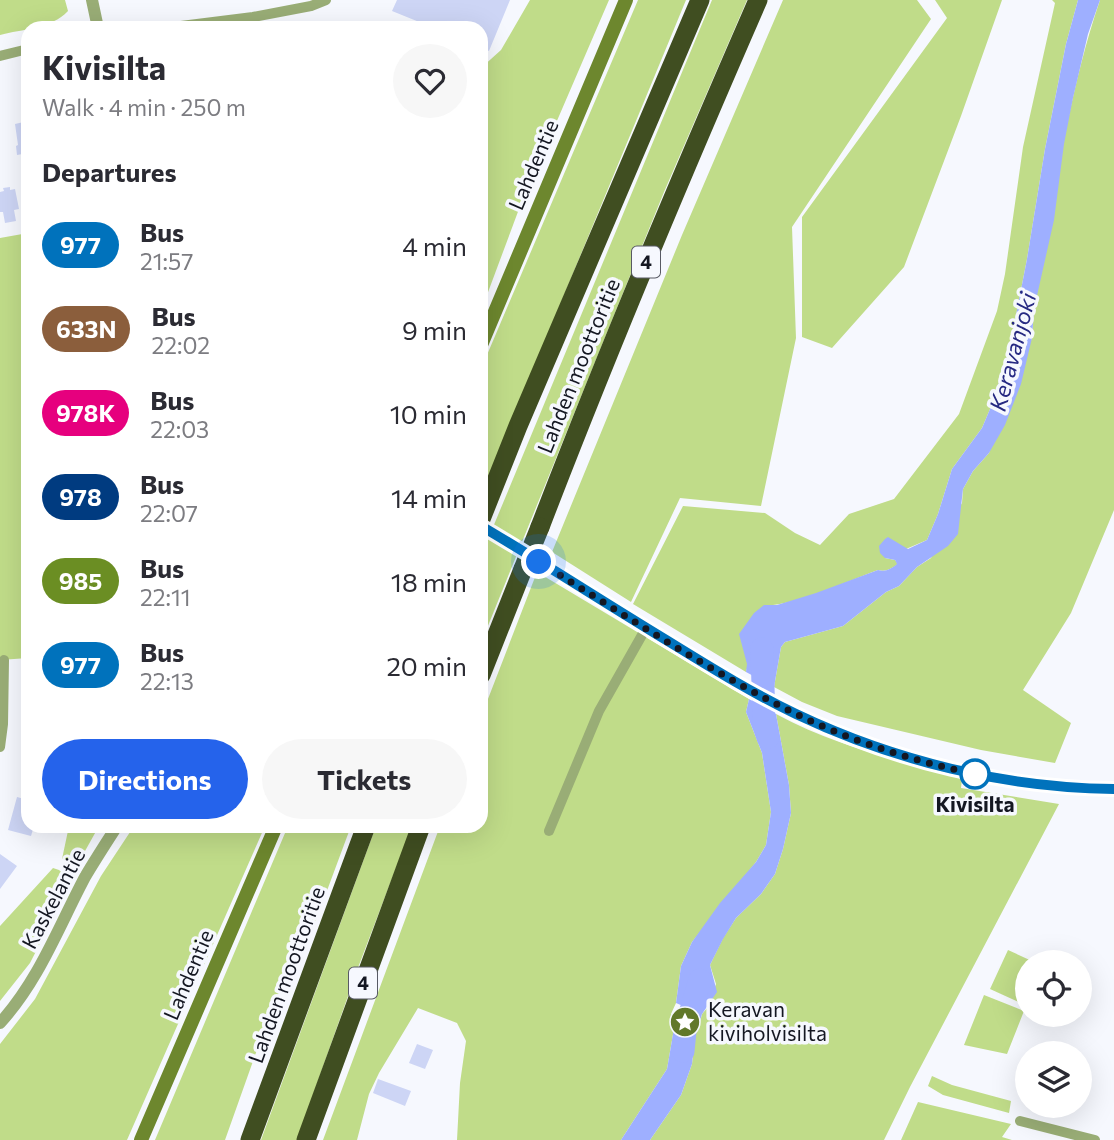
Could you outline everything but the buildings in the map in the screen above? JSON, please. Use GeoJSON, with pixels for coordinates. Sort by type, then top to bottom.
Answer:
{"type":"FeatureCollection","features":[{"type":"Feature","properties":{"kind":"highway","name":"Lahden moottoritie"},"geometry":{"type":"LineString","coordinates":[[488,502],[700,0]]}},
{"type":"Feature","properties":{"kind":"highway","name":"Lahden moottoritie"},"geometry":{"type":"LineString","coordinates":[[488,657],[679,180],[758,0]]}},
{"type":"Feature","properties":{"kind":"highway","name":"Lahden moottoritie"},"geometry":{"type":"LineString","coordinates":[[250,1140],[363,833]]}},
{"type":"Feature","properties":{"kind":"highway","name":"4"},"geometry":{"type":"LineString","coordinates":[[306,1140],[418,833]]}},
{"type":"Feature","properties":{"kind":"main road","name":"Lahdentie"},"geometry":{"type":"LineString","coordinates":[[488,328],[626,0]]}},
{"type":"Feature","properties":{"kind":"main road","name":"Lahdentie"},"geometry":{"type":"LineString","coordinates":[[141,1140],[273,833]]}},
{"type":"Feature","properties":{"kind":"street"},"geometry":{"type":"LineString","coordinates":[[92,0],[96,21]]}},
{"type":"Feature","properties":{"kind":"street"},"geometry":{"type":"LineString","coordinates":[[221,21],[311,6],[326,0]]}},
{"type":"Feature","properties":{"kind":"street"},"geometry":{"type":"LineString","coordinates":[[253,17],[256,21]]}},
{"type":"Feature","properties":{"kind":"street"},"geometry":{"type":"LineString","coordinates":[[0,56],[21,51]]}},
{"type":"Feature","properties":{"kind":"street"},"geometry":{"type":"LineString","coordinates":[[488,530],[728,677],[796,714],[863,742],[953,769],[1010,780],[1082,789],[1114,789]]}},
{"type":"Feature","properties":{"kind":"street"},"geometry":{"type":"LineString","coordinates":[[549,831],[599,711],[646,628]]}},
{"type":"Feature","properties":{"kind":"street"},"geometry":{"type":"LineString","coordinates":[[0,747],[5,660]]}},
{"type":"Feature","properties":{"kind":"street","name":"Kaskelantie"},"geometry":{"type":"LineString","coordinates":[[0,1023],[32,982],[86,876],[113,833]]}},
{"type":"Feature","properties":{"kind":"street"},"geometry":{"type":"LineString","coordinates":[[1020,1121],[1095,1140]]}},
{"type":"Feature","properties":{"kind":"green space"},"geometry":{"type":"Polygon","coordinates":[[[0,0],[65,0],[68,11],[55,21],[21,21],[21,31],[0,35],[0,0]]]}},
{"type":"Feature","properties":{"kind":"green space"},"geometry":{"type":"Polygon","coordinates":[[[530,0],[609,0],[519,209],[488,292],[488,62],[501,50],[530,0]]]}},
{"type":"Feature","properties":{"kind":"green space"},"geometry":{"type":"Polygon","coordinates":[[[638,0],[686,0],[488,479],[488,353],[638,0]]]}},
{"type":"Feature","properties":{"kind":"green space"},"geometry":{"type":"Polygon","coordinates":[[[712,0],[747,0],[664,192],[488,626],[488,539],[712,0]]]}},
{"type":"Feature","properties":{"kind":"green space"},"geometry":{"type":"Polygon","coordinates":[[[783,0],[917,0],[931,19],[792,227],[796,338],[761,506],[680,498],[631,602],[552,552],[682,235],[783,0]]]}},
{"type":"Feature","properties":{"kind":"green space"},"geometry":{"type":"Polygon","coordinates":[[[935,0],[1002,0],[904,267],[832,348],[802,337],[802,217],[947,18],[935,0]]]}},
{"type":"Feature","properties":{"kind":"green space"},"geometry":{"type":"Polygon","coordinates":[[[1052,0],[1078,0],[1066,44],[1045,149],[1009,351],[982,428],[952,469],[927,540],[885,558],[895,560],[898,564],[888,570],[878,570],[808,597],[764,606],[746,672],[633,604],[683,506],[765,513],[795,533],[820,545],[849,514],[894,499],[959,414],[997,311],[1005,274],[1023,147],[1055,3],[1052,0]]]}},
{"type":"Feature","properties":{"kind":"green space"},"geometry":{"type":"Polygon","coordinates":[[[1100,0],[1114,0],[1114,510],[1071,613],[1023,690],[1071,723],[1055,763],[981,750],[837,716],[774,687],[781,647],[785,642],[843,626],[886,592],[899,586],[917,567],[931,558],[962,503],[963,489],[973,471],[989,453],[1032,338],[1034,309],[1061,153],[1078,76],[1100,0]]]}},
{"type":"Feature","properties":{"kind":"green space"},"geometry":{"type":"Polygon","coordinates":[[[21,234],[21,658],[0,660],[0,238],[21,234]]]}},
{"type":"Feature","properties":{"kind":"green space"},"geometry":{"type":"Polygon","coordinates":[[[537,572],[749,699],[746,712],[762,753],[771,812],[766,845],[756,862],[692,942],[681,966],[676,1003],[671,1014],[676,1017],[667,1069],[621,1140],[457,1140],[460,1083],[466,1041],[457,1023],[418,1008],[369,1094],[357,1140],[323,1140],[437,833],[488,833],[488,699],[537,572]]]}},
{"type":"Feature","properties":{"kind":"green space"},"geometry":{"type":"Polygon","coordinates":[[[776,714],[820,735],[962,779],[961,788],[1059,804],[884,1140],[650,1140],[681,1095],[692,1064],[696,1025],[699,1026],[716,984],[710,965],[736,918],[761,894],[775,874],[783,849],[791,813],[789,785],[776,714]]]}},
{"type":"Feature","properties":{"kind":"green space"},"geometry":{"type":"Polygon","coordinates":[[[68,833],[95,833],[80,860],[62,859],[68,833]]]}},
{"type":"Feature","properties":{"kind":"green space"},"geometry":{"type":"Polygon","coordinates":[[[129,833],[262,833],[127,1140],[0,1140],[0,1044],[35,999],[101,876],[129,833]]]}},
{"type":"Feature","properties":{"kind":"green space"},"geometry":{"type":"Polygon","coordinates":[[[285,833],[348,833],[305,950],[294,957],[269,1016],[225,1140],[155,1140],[285,833]]]}},
{"type":"Feature","properties":{"kind":"green space"},"geometry":{"type":"Polygon","coordinates":[[[373,833],[409,833],[297,1140],[261,1140],[373,833]]]}},
{"type":"Feature","properties":{"kind":"green space"},"geometry":{"type":"Polygon","coordinates":[[[53,868],[72,881],[30,963],[0,1001],[0,926],[53,868]]]}},
{"type":"Feature","properties":{"kind":"green space"},"geometry":{"type":"Polygon","coordinates":[[[1008,950],[1015,953],[1015,1000],[990,989],[1008,950]]]}},
{"type":"Feature","properties":{"kind":"green space"},"geometry":{"type":"Polygon","coordinates":[[[984,995],[1015,1007],[1015,1027],[1018,1027],[1007,1054],[964,1045],[984,995]]]}},
{"type":"Feature","properties":{"kind":"green space"},"geometry":{"type":"Polygon","coordinates":[[[932,1076],[952,1085],[1011,1101],[1009,1113],[943,1095],[928,1086],[932,1076]]]}},
{"type":"Feature","properties":{"kind":"green space"},"geometry":{"type":"Polygon","coordinates":[[[918,1102],[1011,1124],[1002,1137],[1012,1140],[901,1140],[918,1102]]]}},
{"type":"Feature","properties":{"kind":"water"},"geometry":{"type":"Polygon","coordinates":[[[1078,0],[1100,0],[1088,34],[1073,98],[1054,220],[1034,309],[1032,338],[1021,384],[1005,425],[963,489],[958,534],[948,546],[917,567],[899,586],[886,592],[843,626],[785,642],[781,647],[774,687],[746,672],[747,664],[739,634],[754,613],[764,605],[777,605],[878,570],[890,569],[897,564],[895,560],[885,558],[880,553],[879,546],[888,537],[908,549],[927,540],[952,469],[982,428],[1009,351],[1045,149],[1066,44],[1078,0]]]}},
{"type":"Feature","properties":{"kind":"water"},"geometry":{"type":"Polygon","coordinates":[[[749,699],[776,714],[789,785],[791,813],[775,874],[761,894],[736,918],[710,965],[717,992],[702,1014],[676,1003],[681,966],[692,942],[720,903],[756,862],[766,845],[771,812],[762,753],[746,712],[749,699]]]}},
{"type":"Feature","properties":{"kind":"water"},"geometry":{"type":"Polygon","coordinates":[[[676,1017],[696,1025],[692,1064],[681,1095],[650,1140],[621,1140],[667,1069],[676,1017]]]}},
{"type":"Feature","properties":{"kind":"waterway","name":"Keravanjoki"},"geometry":{"type":"LineString","coordinates":[[762,649],[764,724],[768,737]]}},
{"type":"Feature","properties":{"kind":"waterway","name":"Keravanjoki"},"geometry":{"type":"LineString","coordinates":[[683,1051],[685,1031],[700,980]]}},
{"type":"Feature","properties":{"kind":"bus line","name":"977"},"geometry":{"type":"LineString","coordinates":[[488,530],[728,677],[796,714],[863,742],[918,760],[994,778],[1082,789],[1114,789]]}},
{"type":"Feature","properties":{"kind":"place","name":"Kivisilta"},"geometry":{"type":"Point","coordinates":[975,774]}},
{"type":"Feature","properties":{"kind":"place","name":"Keravan kiviholvisilta"},"geometry":{"type":"Point","coordinates":[685,1022]}},
{"type":"Feature","properties":{"kind":"route"},"geometry":{"type":"LineString","coordinates":[[539,562],[728,677],[796,714],[863,742],[918,760],[975,774]]}}]}
